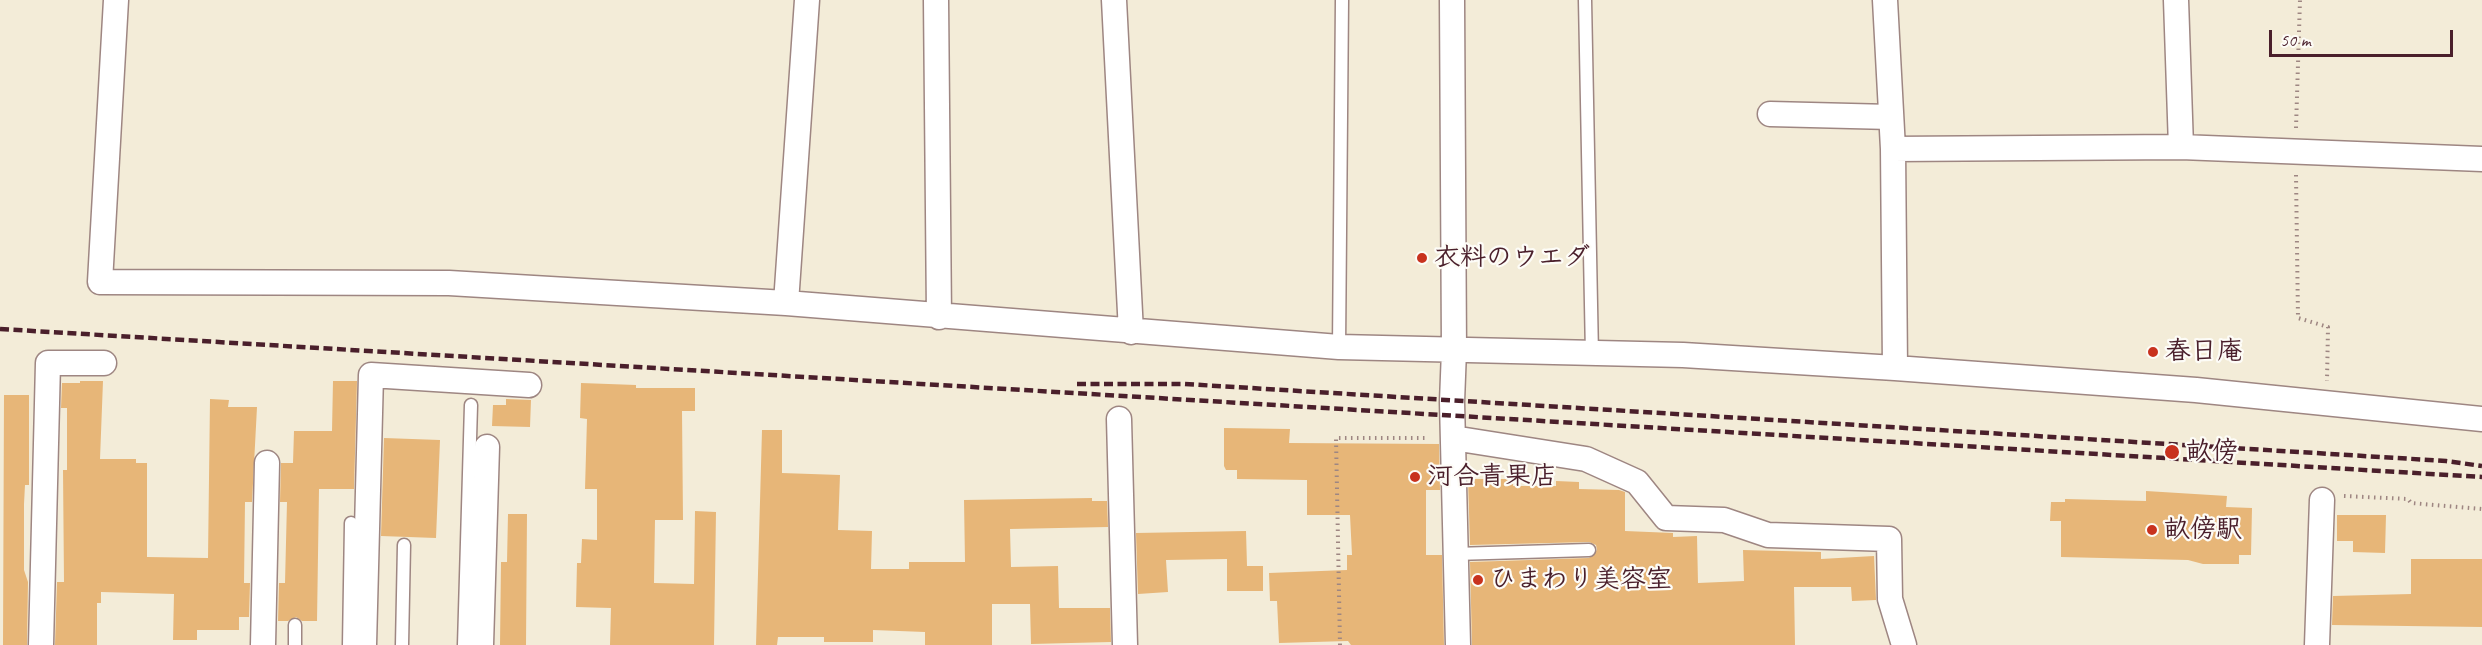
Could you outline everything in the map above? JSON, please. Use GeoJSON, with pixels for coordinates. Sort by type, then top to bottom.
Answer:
{"type":"FeatureCollection","features":[{"type":"Feature","properties":{"kind":"street"},"geometry":{"type":"LineString","coordinates":[[116,0],[100,282],[449,283],[786,303],[939,317],[1046,323],[1131,332],[1339,347],[1592,355],[1683,355],[1895,368],[2058,379],[2482,419]]}},
{"type":"Feature","properties":{"kind":"street"},"geometry":{"type":"LineString","coordinates":[[786,303],[807,0]]}},
{"type":"Feature","properties":{"kind":"street"},"geometry":{"type":"LineString","coordinates":[[936,0],[939,317]]}},
{"type":"Feature","properties":{"kind":"street"},"geometry":{"type":"LineString","coordinates":[[1113,0],[1131,332]]}},
{"type":"Feature","properties":{"kind":"street"},"geometry":{"type":"LineString","coordinates":[[1452,0],[1453,438],[1458,645]]}},
{"type":"Feature","properties":{"kind":"street"},"geometry":{"type":"LineString","coordinates":[[1885,0],[1893,149],[1895,368]]}},
{"type":"Feature","properties":{"kind":"street"},"geometry":{"type":"LineString","coordinates":[[2176,0],[2181,147]]}},
{"type":"Feature","properties":{"kind":"street"},"geometry":{"type":"LineString","coordinates":[[1770,114],[1891,117]]}},
{"type":"Feature","properties":{"kind":"street"},"geometry":{"type":"LineString","coordinates":[[1893,149],[2181,147],[2482,159]]}},
{"type":"Feature","properties":{"kind":"street"},"geometry":{"type":"LineString","coordinates":[[40,645],[48,363],[104,363]]}},
{"type":"Feature","properties":{"kind":"street"},"geometry":{"type":"LineString","coordinates":[[364,645],[371,375],[529,385]]}},
{"type":"Feature","properties":{"kind":"street"},"geometry":{"type":"LineString","coordinates":[[1119,419],[1125,645]]}},
{"type":"Feature","properties":{"kind":"street"},"geometry":{"type":"LineString","coordinates":[[1453,438],[1586,459],[1637,482],[1666,518],[1724,520],[1768,535],[1889,539],[1890,599],[1904,645]]}},
{"type":"Feature","properties":{"kind":"street"},"geometry":{"type":"LineString","coordinates":[[481,645],[487,447]]}},
{"type":"Feature","properties":{"kind":"street"},"geometry":{"type":"LineString","coordinates":[[263,645],[267,463]]}},
{"type":"Feature","properties":{"kind":"street"},"geometry":{"type":"LineString","coordinates":[[2317,645],[2322,500]]}},
{"type":"Feature","properties":{"kind":"lane"},"geometry":{"type":"LineString","coordinates":[[1339,347],[1342,0]]}},
{"type":"Feature","properties":{"kind":"lane"},"geometry":{"type":"LineString","coordinates":[[1585,0],[1592,355]]}},
{"type":"Feature","properties":{"kind":"lane"},"geometry":{"type":"LineString","coordinates":[[464,645],[471,405]]}},
{"type":"Feature","properties":{"kind":"lane"},"geometry":{"type":"LineString","coordinates":[[349,645],[351,523]]}},
{"type":"Feature","properties":{"kind":"lane"},"geometry":{"type":"LineString","coordinates":[[402,645],[404,545]]}},
{"type":"Feature","properties":{"kind":"lane"},"geometry":{"type":"LineString","coordinates":[[1455,554],[1589,550]]}},
{"type":"Feature","properties":{"kind":"lane"},"geometry":{"type":"LineString","coordinates":[[295,625],[295,645]]}},
{"type":"Feature","properties":{"kind":"path"},"geometry":{"type":"LineString","coordinates":[[2300,0],[2295,152],[2298,318],[2328,327],[2326,403]]}},
{"type":"Feature","properties":{"kind":"path"},"geometry":{"type":"LineString","coordinates":[[1340,645],[1336,438],[1453,438]]}},
{"type":"Feature","properties":{"kind":"path"},"geometry":{"type":"LineString","coordinates":[[2322,500],[2327,495],[2408,499],[2411,503],[2482,509]]}},
{"type":"Feature","properties":{"kind":"building"},"geometry":{"type":"Polygon","coordinates":[[[80,381],[103,381],[100,459],[136,459],[136,463],[147,463],[147,557],[208,558],[210,399],[229,400],[228,407],[257,407],[252,502],[245,502],[244,583],[250,583],[249,617],[239,617],[239,630],[197,630],[197,640],[173,640],[174,594],[101,592],[101,603],[97,603],[97,645],[55,645],[57,582],[64,582],[63,470],[67,470],[67,408],[61,408],[62,383],[80,383],[80,381]]]}},
{"type":"Feature","properties":{"kind":"building"},"geometry":{"type":"Polygon","coordinates":[[[333,381],[357,381],[354,489],[319,489],[317,621],[302,621],[296,617],[288,621],[278,621],[279,583],[285,583],[287,502],[280,502],[281,463],[293,463],[294,431],[332,431],[333,381]]]}},
{"type":"Feature","properties":{"kind":"building"},"geometry":{"type":"Polygon","coordinates":[[[581,383],[636,385],[636,388],[695,388],[695,411],[682,411],[683,520],[655,520],[654,583],[694,584],[695,511],[716,512],[714,645],[610,645],[611,608],[576,607],[577,563],[581,563],[582,539],[597,540],[597,489],[585,489],[587,419],[580,418],[581,383]]]}},
{"type":"Feature","properties":{"kind":"building"},"geometry":{"type":"Polygon","coordinates":[[[4,395],[29,395],[29,485],[25,485],[24,504],[24,570],[28,582],[27,645],[3,645],[4,395]]]}},
{"type":"Feature","properties":{"kind":"building"},"geometry":{"type":"Polygon","coordinates":[[[506,399],[531,400],[530,427],[492,426],[493,405],[506,405],[506,399]]]}},
{"type":"Feature","properties":{"kind":"building"},"geometry":{"type":"Polygon","coordinates":[[[1224,428],[1290,429],[1289,443],[1439,444],[1440,490],[1426,490],[1426,555],[1442,555],[1444,645],[1351,645],[1348,641],[1279,643],[1277,601],[1270,601],[1269,573],[1347,570],[1347,555],[1352,555],[1350,515],[1307,515],[1307,480],[1237,479],[1237,470],[1226,470],[1224,466],[1224,428]]]}},
{"type":"Feature","properties":{"kind":"building"},"geometry":{"type":"Polygon","coordinates":[[[762,430],[782,430],[782,473],[840,475],[838,530],[872,531],[871,569],[909,569],[909,562],[965,562],[964,500],[1092,498],[1092,501],[1107,501],[1108,527],[1010,529],[1011,567],[1058,566],[1059,608],[1110,608],[1111,642],[1031,644],[1030,604],[992,604],[992,645],[925,645],[925,632],[873,630],[873,642],[824,642],[824,637],[778,637],[777,645],[756,645],[762,430]]]}},
{"type":"Feature","properties":{"kind":"building"},"geometry":{"type":"Polygon","coordinates":[[[384,438],[440,440],[436,538],[381,536],[384,438]]]}},
{"type":"Feature","properties":{"kind":"building"},"geometry":{"type":"Polygon","coordinates":[[[1468,479],[1513,479],[1513,486],[1556,486],[1556,481],[1579,482],[1579,489],[1625,492],[1625,531],[1673,533],[1673,537],[1697,536],[1698,583],[1744,581],[1743,550],[1821,552],[1821,559],[1874,556],[1876,600],[1852,601],[1851,587],[1794,587],[1795,645],[1472,645],[1470,562],[1589,558],[1597,550],[1596,545],[1589,542],[1470,545],[1468,479]]]}},
{"type":"Feature","properties":{"kind":"building","name":"畝傍駅"},"geometry":{"type":"Polygon","coordinates":[[[2146,491],[2227,496],[2226,507],[2252,508],[2251,555],[2239,555],[2239,564],[2203,564],[2188,560],[2061,557],[2061,521],[2050,521],[2051,502],[2065,502],[2065,499],[2146,501],[2146,491]]]}},
{"type":"Feature","properties":{"kind":"building"},"geometry":{"type":"Polygon","coordinates":[[[508,514],[527,514],[526,645],[500,645],[501,562],[507,562],[508,514]]]}},
{"type":"Feature","properties":{"kind":"building"},"geometry":{"type":"Polygon","coordinates":[[[2337,515],[2386,515],[2385,553],[2353,552],[2353,541],[2337,541],[2337,515]]]}},
{"type":"Feature","properties":{"kind":"building"},"geometry":{"type":"Polygon","coordinates":[[[1246,531],[1247,566],[1263,566],[1263,591],[1227,591],[1227,559],[1166,560],[1168,592],[1138,594],[1136,533],[1246,531]]]}},
{"type":"Feature","properties":{"kind":"building"},"geometry":{"type":"Polygon","coordinates":[[[2411,559],[2482,559],[2482,627],[2332,625],[2333,596],[2411,594],[2411,559]]]}},
{"type":"Feature","properties":{"kind":"railway"},"geometry":{"type":"LineString","coordinates":[[0,329],[2482,477]]}},
{"type":"Feature","properties":{"kind":"railway"},"geometry":{"type":"LineString","coordinates":[[1077,384],[1185,384],[2446,461],[2482,466]]}},
{"type":"Feature","properties":{"kind":"place","name":"衣料のウエダ"},"geometry":{"type":"Point","coordinates":[1422,258]}},
{"type":"Feature","properties":{"kind":"place","name":"春日庵"},"geometry":{"type":"Point","coordinates":[2153,352]}},
{"type":"Feature","properties":{"kind":"place","name":"畝傍"},"geometry":{"type":"Point","coordinates":[2172,452]}},
{"type":"Feature","properties":{"kind":"place","name":"河合青果店"},"geometry":{"type":"Point","coordinates":[1415,477]}},
{"type":"Feature","properties":{"kind":"place","name":"畝傍駅"},"geometry":{"type":"Point","coordinates":[2152,530]}},
{"type":"Feature","properties":{"kind":"place","name":"ひまわり美容室"},"geometry":{"type":"Point","coordinates":[1478,580]}}]}
